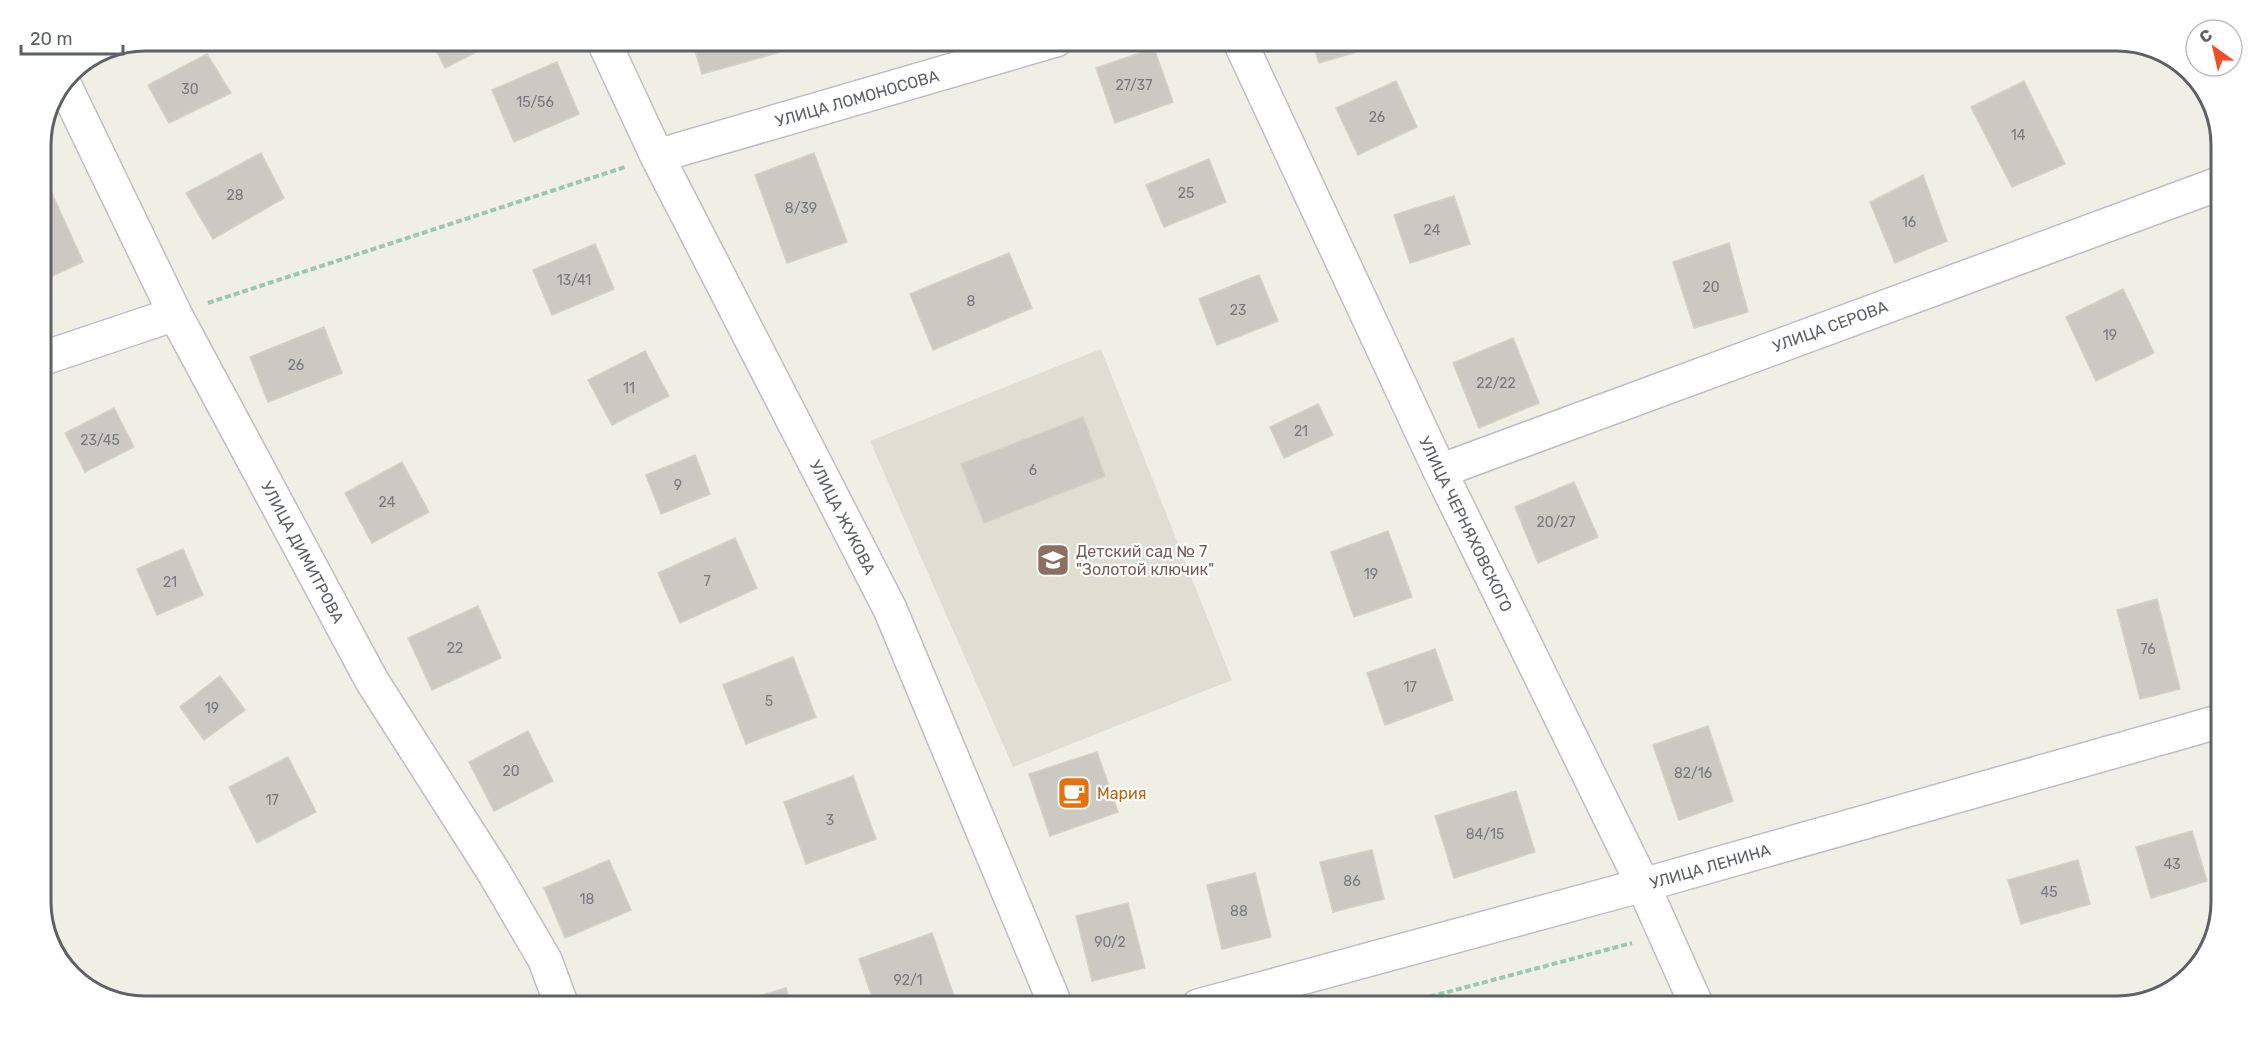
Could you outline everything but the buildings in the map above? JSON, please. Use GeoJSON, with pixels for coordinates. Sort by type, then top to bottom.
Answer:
{"type":"FeatureCollection","features":[{"type":"Feature","properties":{"kind":"street","name":"УЛИЦА ЖУКОВА"},"geometry":{"type":"LineString","coordinates":[[608,51],[657,156],[890,609],[1052,996]]}},
{"type":"Feature","properties":{"kind":"street","name":"УЛИЦА ЛОМОНОСОВА"},"geometry":{"type":"LineString","coordinates":[[657,156],[1018,51]]}},
{"type":"Feature","properties":{"kind":"street","name":"УЛИЦА ЧЕРНЯХОВСКОГО"},"geometry":{"type":"LineString","coordinates":[[1244,51],[1440,471],[1643,885],[1693,996]]}},
{"type":"Feature","properties":{"kind":"street","name":"УЛИЦА ДИМИТРОВА"},"geometry":{"type":"LineString","coordinates":[[68,92],[176,314],[372,681],[494,871],[545,960],[558,996]]}},
{"type":"Feature","properties":{"kind":"street","name":"УЛИЦА СЕРОВА"},"geometry":{"type":"LineString","coordinates":[[1440,471],[2211,187]]}},
{"type":"Feature","properties":{"kind":"street"},"geometry":{"type":"LineString","coordinates":[[51,356],[176,314]]}},
{"type":"Feature","properties":{"kind":"street","name":"УЛИЦА ЛЕНИНА"},"geometry":{"type":"LineString","coordinates":[[1235,996],[1643,885],[2211,724]]}},
{"type":"Feature","properties":{"kind":"path"},"geometry":{"type":"LineString","coordinates":[[176,314],[657,156]]}},
{"type":"Feature","properties":{"kind":"path"},"geometry":{"type":"LineString","coordinates":[[1432,996],[1665,934]]}},
{"type":"Feature","properties":{"kind":"shaded area","name":"Детский сад № 7 \"Золотой ключик\""},"geometry":{"type":"Polygon","coordinates":[[[1101,349],[1232,680],[1013,767],[870,441],[1101,349]]]}},
{"type":"Feature","properties":{"kind":"place","name":"Детский сад № 7 \"Золотой ключик\""},"geometry":{"type":"Point","coordinates":[1053,560]}},
{"type":"Feature","properties":{"kind":"place","name":"Мария"},"geometry":{"type":"Point","coordinates":[1074,793]}}]}
